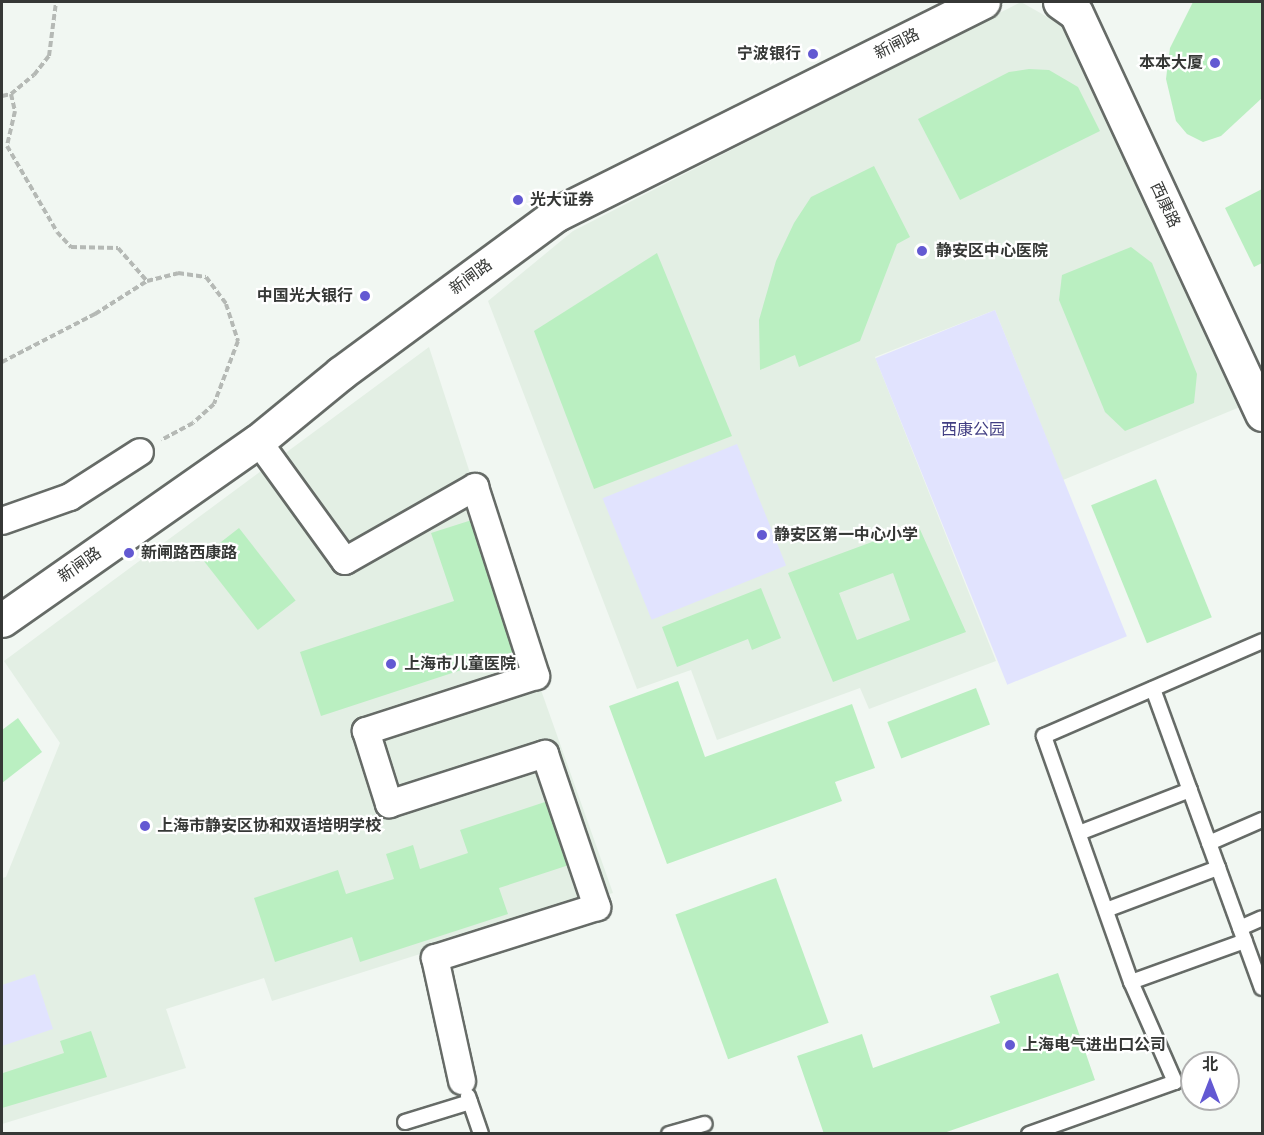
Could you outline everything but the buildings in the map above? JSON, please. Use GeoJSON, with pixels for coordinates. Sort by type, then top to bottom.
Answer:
{"type":"FeatureCollection","features":[{"type":"Feature","properties":{"kind":"main road","name":"新闸路"},"geometry":{"type":"LineString","coordinates":[[3,616],[258,441],[341,373],[557,214],[982,2]]}},
{"type":"Feature","properties":{"kind":"main road","name":"西康路"},"geometry":{"type":"LineString","coordinates":[[1060,2],[1076,13],[1263,414]]}},
{"type":"Feature","properties":{"kind":"street"},"geometry":{"type":"LineString","coordinates":[[258,441],[345,561],[474,487],[536,676],[366,731],[389,804],[545,754],[597,907],[435,958],[466,1092]]}},
{"type":"Feature","properties":{"kind":"street"},"geometry":{"type":"LineString","coordinates":[[2,521],[70,496],[141,452]]}},
{"type":"Feature","properties":{"kind":"lane"},"geometry":{"type":"LineString","coordinates":[[1029,1134],[1175,1082],[1131,982],[1044,736],[1263,641]]}},
{"type":"Feature","properties":{"kind":"lane"},"geometry":{"type":"LineString","coordinates":[[1153,689],[1263,988]]}},
{"type":"Feature","properties":{"kind":"lane"},"geometry":{"type":"LineString","coordinates":[[1079,833],[1190,790]]}},
{"type":"Feature","properties":{"kind":"lane"},"geometry":{"type":"LineString","coordinates":[[1209,843],[1263,820]]}},
{"type":"Feature","properties":{"kind":"lane"},"geometry":{"type":"LineString","coordinates":[[1106,910],[1218,868]]}},
{"type":"Feature","properties":{"kind":"lane"},"geometry":{"type":"LineString","coordinates":[[1131,982],[1243,934],[1263,918]]}},
{"type":"Feature","properties":{"kind":"lane"},"geometry":{"type":"LineString","coordinates":[[405,1122],[466,1092],[481,1134]]}},
{"type":"Feature","properties":{"kind":"lane"},"geometry":{"type":"LineString","coordinates":[[669,1134],[705,1124]]}},
{"type":"Feature","properties":{"kind":"path"},"geometry":{"type":"LineString","coordinates":[[2,96],[11,94],[34,75],[49,56],[56,2]]}},
{"type":"Feature","properties":{"kind":"path"},"geometry":{"type":"LineString","coordinates":[[11,94],[15,111],[8,146],[34,196],[71,247],[118,248],[147,281]]}},
{"type":"Feature","properties":{"kind":"path"},"geometry":{"type":"LineString","coordinates":[[2,146],[8,146]]}},
{"type":"Feature","properties":{"kind":"path"},"geometry":{"type":"LineString","coordinates":[[2,362],[95,314],[147,281],[178,273],[206,277],[226,304],[237,341],[214,404],[193,423],[141,452]]}},
{"type":"Feature","properties":{"kind":"shaded area"},"geometry":{"type":"Polygon","coordinates":[[[1021,2],[1065,27],[1240,407],[1063,480],[995,310],[875,357],[996,661],[869,709],[860,688],[717,740],[691,670],[637,689],[488,301],[573,231],[1021,2]]]}},
{"type":"Feature","properties":{"kind":"shaded area"},"geometry":{"type":"Polygon","coordinates":[[[429,347],[536,676],[613,893],[272,1001],[264,978],[166,1009],[186,1068],[2,1124],[2,878],[6,877],[60,743],[4,661],[429,347]]]}},
{"type":"Feature","properties":{"kind":"green space","name":"西康公园"},"geometry":{"type":"Polygon","coordinates":[[[995,310],[1127,636],[1007,685],[875,358],[995,310]]]}},
{"type":"Feature","properties":{"kind":"green space"},"geometry":{"type":"Polygon","coordinates":[[[737,444],[786,565],[652,620],[603,498],[737,444]]]}},
{"type":"Feature","properties":{"kind":"green space"},"geometry":{"type":"Polygon","coordinates":[[[35,974],[53,1029],[2,1046],[2,985],[35,974]]]}},
{"type":"Feature","properties":{"kind":"place","name":"宁波银行"},"geometry":{"type":"Point","coordinates":[813,54]}},
{"type":"Feature","properties":{"kind":"place","name":"本本大厦"},"geometry":{"type":"Point","coordinates":[1215,63]}},
{"type":"Feature","properties":{"kind":"place","name":"光大证券"},"geometry":{"type":"Point","coordinates":[518,200]}},
{"type":"Feature","properties":{"kind":"place","name":"静安区中心医院"},"geometry":{"type":"Point","coordinates":[922,251]}},
{"type":"Feature","properties":{"kind":"place","name":"中国光大银行"},"geometry":{"type":"Point","coordinates":[365,296]}},
{"type":"Feature","properties":{"kind":"place","name":"静安区第一中心小学"},"geometry":{"type":"Point","coordinates":[762,535]}},
{"type":"Feature","properties":{"kind":"place","name":"新闸路西康路"},"geometry":{"type":"Point","coordinates":[129,553]}},
{"type":"Feature","properties":{"kind":"place","name":"上海市儿童医院"},"geometry":{"type":"Point","coordinates":[391,664]}},
{"type":"Feature","properties":{"kind":"place","name":"上海市静安区协和双语培明学校"},"geometry":{"type":"Point","coordinates":[145,826]}},
{"type":"Feature","properties":{"kind":"place","name":"上海电气进出口公司"},"geometry":{"type":"Point","coordinates":[1010,1045]}}]}
